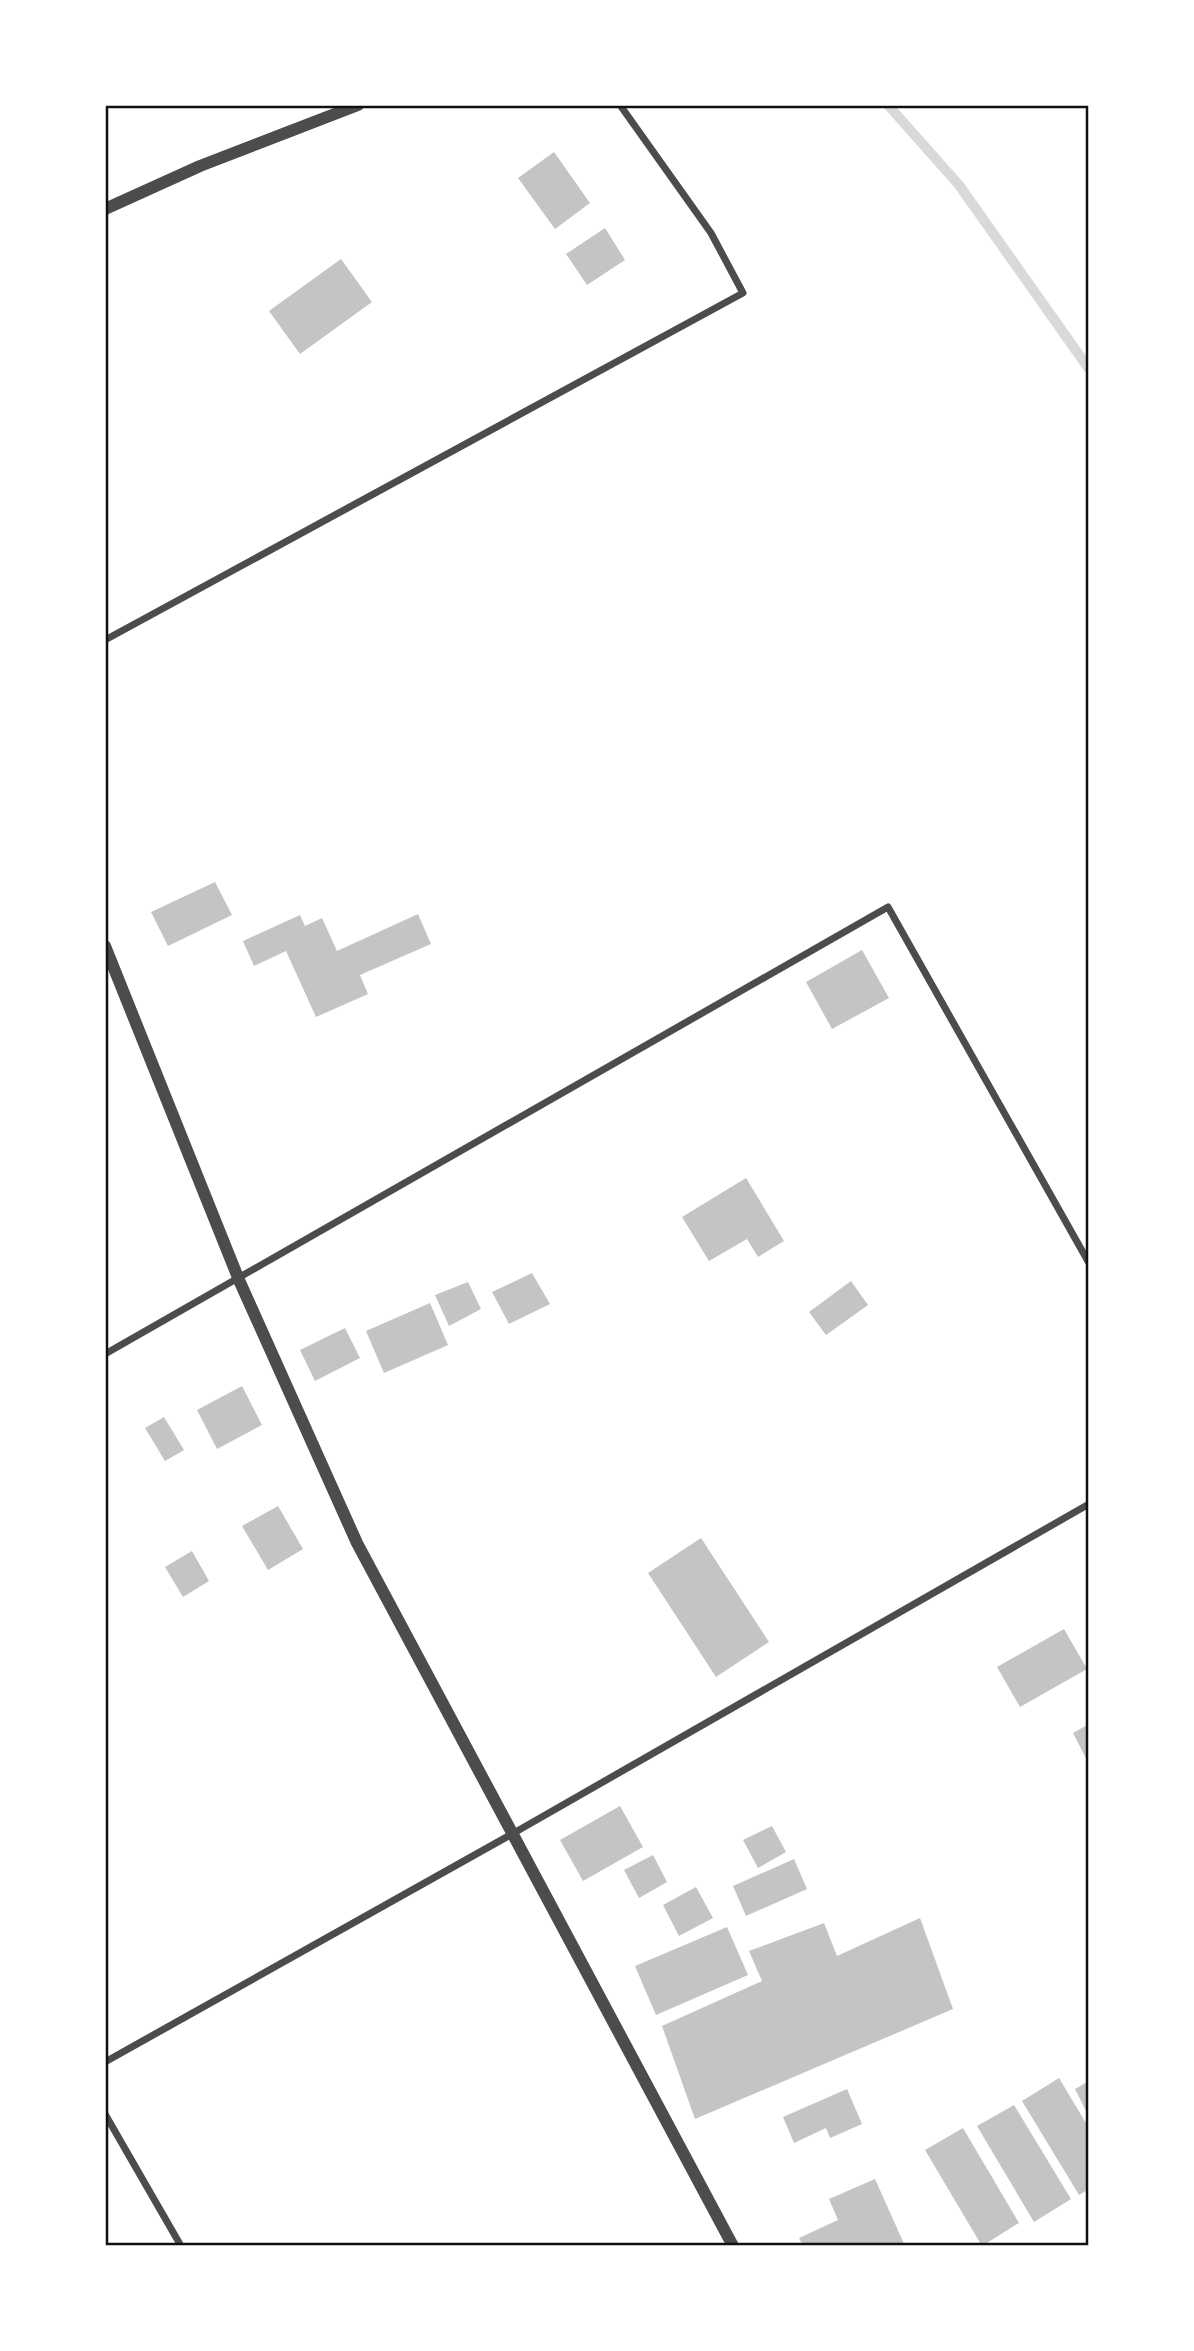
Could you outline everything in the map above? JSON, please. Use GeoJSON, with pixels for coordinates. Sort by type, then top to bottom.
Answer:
{"type":"FeatureCollection","features":[{"type":"Feature","properties":{"kind":"street"},"geometry":{"type":"LineString","coordinates":[[105,209],[200,166],[358,105]]}},
{"type":"Feature","properties":{"kind":"street"},"geometry":{"type":"LineString","coordinates":[[105,639],[743,293],[711,233],[620,105]]}},
{"type":"Feature","properties":{"kind":"street"},"geometry":{"type":"LineString","coordinates":[[105,1354],[239,1280],[888,907],[1089,1263]]}},
{"type":"Feature","properties":{"kind":"street"},"geometry":{"type":"LineString","coordinates":[[105,946],[239,1280],[358,1543],[733,2246]]}},
{"type":"Feature","properties":{"kind":"street"},"geometry":{"type":"LineString","coordinates":[[105,2062],[512,1834],[1089,1504]]}},
{"type":"Feature","properties":{"kind":"street"},"geometry":{"type":"LineString","coordinates":[[105,2114],[181,2246]]}},
{"type":"Feature","properties":{"kind":"building"},"geometry":{"type":"Polygon","coordinates":[[[554,152],[590,203],[555,229],[518,178],[554,152]]]}},
{"type":"Feature","properties":{"kind":"building"},"geometry":{"type":"Polygon","coordinates":[[[605,228],[625,260],[587,285],[566,254],[605,228]]]}},
{"type":"Feature","properties":{"kind":"building"},"geometry":{"type":"Polygon","coordinates":[[[341,259],[372,302],[300,354],[269,311],[341,259]]]}},
{"type":"Feature","properties":{"kind":"building"},"geometry":{"type":"Polygon","coordinates":[[[215,882],[232,915],[168,946],[151,912],[215,882]]]}},
{"type":"Feature","properties":{"kind":"building"},"geometry":{"type":"Polygon","coordinates":[[[418,914],[431,944],[360,975],[368,994],[316,1017],[286,951],[254,966],[243,941],[300,915],[305,926],[322,918],[337,951],[418,914]]]}},
{"type":"Feature","properties":{"kind":"building"},"geometry":{"type":"Polygon","coordinates":[[[862,950],[889,998],[832,1029],[806,982],[862,950]]]}},
{"type":"Feature","properties":{"kind":"building"},"geometry":{"type":"Polygon","coordinates":[[[746,1178],[784,1241],[758,1257],[747,1239],[709,1261],[682,1217],[746,1178]]]}},
{"type":"Feature","properties":{"kind":"building"},"geometry":{"type":"Polygon","coordinates":[[[532,1273],[550,1304],[509,1324],[492,1292],[532,1273]]]}},
{"type":"Feature","properties":{"kind":"building"},"geometry":{"type":"Polygon","coordinates":[[[851,1281],[868,1305],[826,1335],[809,1312],[851,1281]]]}},
{"type":"Feature","properties":{"kind":"building"},"geometry":{"type":"Polygon","coordinates":[[[468,1282],[481,1309],[449,1326],[435,1295],[468,1282]]]}},
{"type":"Feature","properties":{"kind":"building"},"geometry":{"type":"Polygon","coordinates":[[[430,1303],[448,1345],[384,1373],[366,1331],[430,1303]]]}},
{"type":"Feature","properties":{"kind":"building"},"geometry":{"type":"Polygon","coordinates":[[[345,1328],[360,1358],[315,1381],[300,1350],[345,1328]]]}},
{"type":"Feature","properties":{"kind":"building"},"geometry":{"type":"Polygon","coordinates":[[[242,1386],[262,1425],[217,1449],[197,1410],[242,1386]]]}},
{"type":"Feature","properties":{"kind":"building"},"geometry":{"type":"Polygon","coordinates":[[[164,1417],[184,1450],[165,1461],[145,1428],[164,1417]]]}},
{"type":"Feature","properties":{"kind":"building"},"geometry":{"type":"Polygon","coordinates":[[[278,1506],[303,1549],[268,1570],[242,1526],[278,1506]]]}},
{"type":"Feature","properties":{"kind":"building"},"geometry":{"type":"Polygon","coordinates":[[[701,1538],[769,1642],[716,1677],[648,1573],[701,1538]]]}},
{"type":"Feature","properties":{"kind":"building"},"geometry":{"type":"Polygon","coordinates":[[[192,1551],[209,1581],[183,1597],[165,1567],[192,1551]]]}},
{"type":"Feature","properties":{"kind":"building"},"geometry":{"type":"Polygon","coordinates":[[[1064,1629],[1087,1669],[1020,1707],[997,1667],[1064,1629]]]}},
{"type":"Feature","properties":{"kind":"building"},"geometry":{"type":"Polygon","coordinates":[[[1089,1724],[1089,1764],[1073,1733],[1089,1724]]]}},
{"type":"Feature","properties":{"kind":"building"},"geometry":{"type":"Polygon","coordinates":[[[620,1806],[643,1847],[583,1881],[560,1840],[620,1806]]]}},
{"type":"Feature","properties":{"kind":"building"},"geometry":{"type":"Polygon","coordinates":[[[772,1826],[786,1852],[758,1868],[743,1840],[772,1826]]]}},
{"type":"Feature","properties":{"kind":"building"},"geometry":{"type":"Polygon","coordinates":[[[653,1855],[667,1882],[639,1898],[624,1870],[653,1855]]]}},
{"type":"Feature","properties":{"kind":"building"},"geometry":{"type":"Polygon","coordinates":[[[794,1859],[807,1889],[746,1916],[733,1886],[794,1859]]]}},
{"type":"Feature","properties":{"kind":"building"},"geometry":{"type":"Polygon","coordinates":[[[696,1887],[713,1918],[679,1936],[663,1905],[696,1887]]]}},
{"type":"Feature","properties":{"kind":"building"},"geometry":{"type":"Polygon","coordinates":[[[920,1918],[953,2009],[695,2119],[662,2026],[762,1981],[749,1951],[824,1923],[837,1956],[920,1918]]]}},
{"type":"Feature","properties":{"kind":"building"},"geometry":{"type":"Polygon","coordinates":[[[727,1927],[748,1975],[656,2015],[635,1966],[727,1927]]]}},
{"type":"Feature","properties":{"kind":"building"},"geometry":{"type":"Polygon","coordinates":[[[1059,2078],[1089,2128],[1089,2189],[1079,2195],[1022,2101],[1059,2078]]]}},
{"type":"Feature","properties":{"kind":"building"},"geometry":{"type":"Polygon","coordinates":[[[1089,2081],[1089,2117],[1075,2089],[1089,2081]]]}},
{"type":"Feature","properties":{"kind":"building"},"geometry":{"type":"Polygon","coordinates":[[[847,2089],[862,2124],[830,2138],[826,2128],[794,2143],[783,2117],[847,2089]]]}},
{"type":"Feature","properties":{"kind":"building"},"geometry":{"type":"Polygon","coordinates":[[[1014,2105],[1071,2199],[1034,2222],[977,2126],[1014,2105]]]}},
{"type":"Feature","properties":{"kind":"building"},"geometry":{"type":"Polygon","coordinates":[[[963,2128],[1019,2223],[982,2246],[925,2150],[963,2128]]]}},
{"type":"Feature","properties":{"kind":"building"},"geometry":{"type":"Polygon","coordinates":[[[875,2179],[905,2246],[803,2246],[799,2238],[838,2220],[829,2199],[875,2179]]]}},
{"type":"Feature","properties":{"kind":"waterway"},"geometry":{"type":"LineString","coordinates":[[888,105],[959,185],[1089,369]]}}]}
